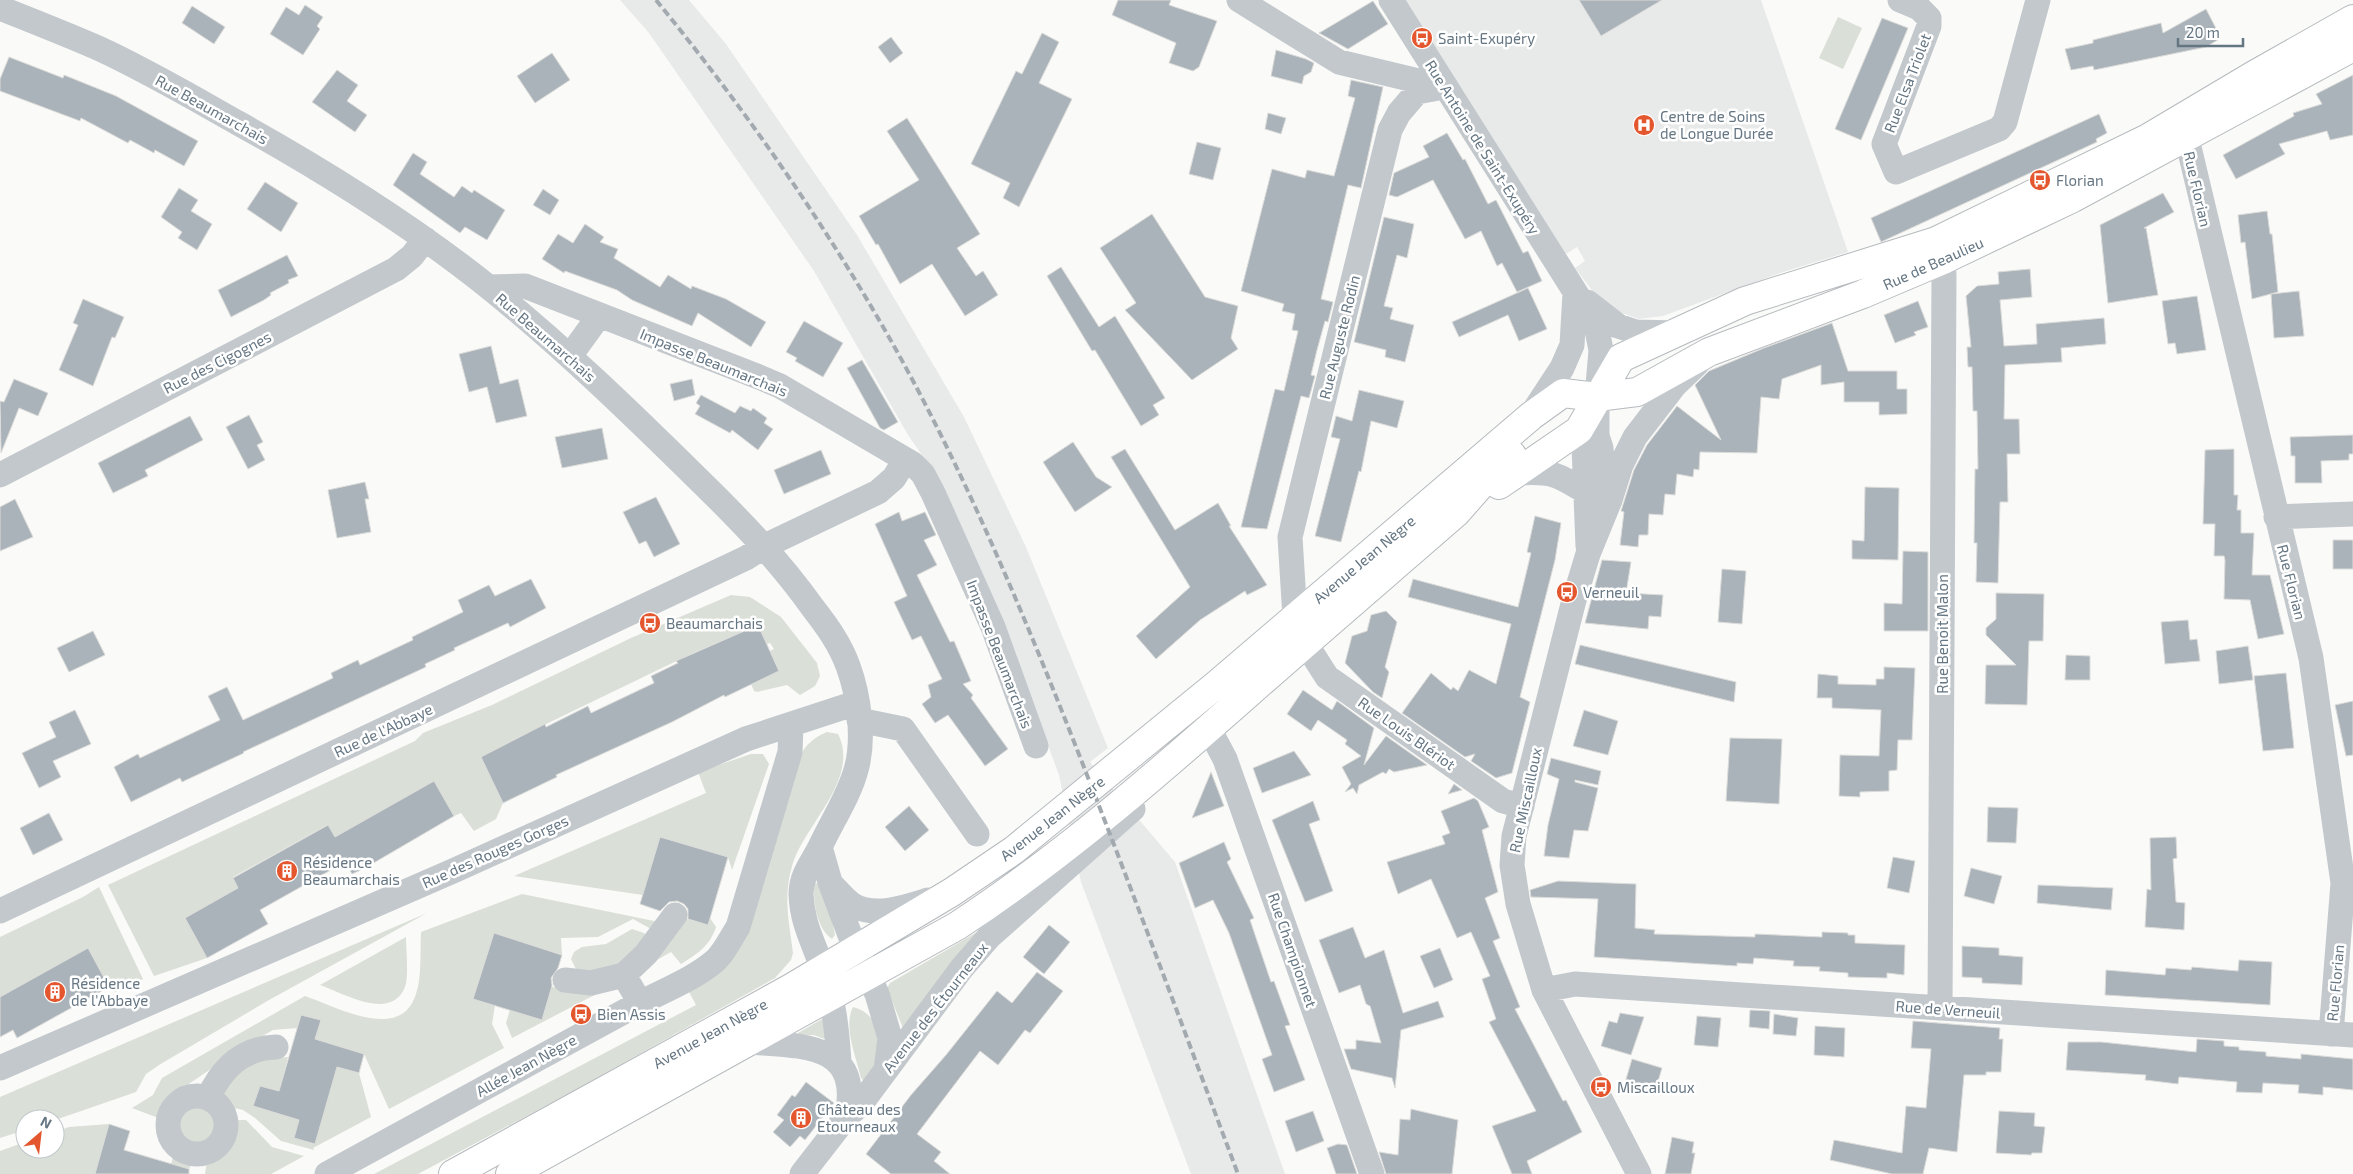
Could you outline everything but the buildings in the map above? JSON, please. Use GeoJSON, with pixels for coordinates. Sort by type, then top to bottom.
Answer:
{"type":"FeatureCollection","features":[{"type":"Feature","properties":{"kind":"main road","name":"Rue de Beaulieu"},"geometry":{"type":"LineString","coordinates":[[1596,397],[1621,358],[1745,301],[1932,249],[2073,198],[2353,19]]}},
{"type":"Feature","properties":{"kind":"main road","name":"Rue de Beaulieu"},"geometry":{"type":"LineString","coordinates":[[2184,128],[2353,47]]}},
{"type":"Feature","properties":{"kind":"main road","name":"Rue de Beaulieu"},"geometry":{"type":"LineString","coordinates":[[1596,397],[1637,392],[1708,352],[1863,294],[1932,249]]}},
{"type":"Feature","properties":{"kind":"main road"},"geometry":{"type":"LineString","coordinates":[[1596,397],[1673,354],[1759,316],[1932,249]]}},
{"type":"Feature","properties":{"kind":"main road","name":"Avenue Jean Nègre"},"geometry":{"type":"LineString","coordinates":[[453,1174],[823,969],[952,892],[1014,850],[1077,800],[1295,618],[1531,416],[1562,394],[1596,397]]}},
{"type":"Feature","properties":{"kind":"main road","name":"Avenue Jean Nègre"},"geometry":{"type":"LineString","coordinates":[[1456,513],[1579,430],[1596,397]]}},
{"type":"Feature","properties":{"kind":"main road","name":"Avenue Jean Nègre"},"geometry":{"type":"LineString","coordinates":[[510,1174],[957,926],[1011,890],[1064,851],[1209,729],[1456,513],[1492,472],[1560,412],[1596,397]]}},
{"type":"Feature","properties":{"kind":"street"},"geometry":{"type":"LineString","coordinates":[[1240,0],[1338,62],[1444,87]]}},
{"type":"Feature","properties":{"kind":"street","name":"Rue Antoine de Saint-Exupéry"},"geometry":{"type":"LineString","coordinates":[[1391,0],[1444,87],[1596,325],[1601,350],[1596,397]]}},
{"type":"Feature","properties":{"kind":"street","name":"Rue Elsa Triolet"},"geometry":{"type":"LineString","coordinates":[[1900,0],[1919,8],[1929,18],[1929,26],[1884,144],[1896,172],[1999,129],[2005,122],[2038,0]]}},
{"type":"Feature","properties":{"kind":"street","name":"Rue Beaumarchais"},"geometry":{"type":"LineString","coordinates":[[0,8],[98,48],[168,83],[284,149],[424,239],[489,287],[570,356],[620,402],[765,546],[832,634],[848,667],[861,738],[857,770],[820,847],[805,871],[801,891],[806,928],[823,969],[836,1018],[840,1062],[849,1080],[851,1097],[847,1116]]}},
{"type":"Feature","properties":{"kind":"street"},"geometry":{"type":"LineString","coordinates":[[1338,62],[1389,64],[1408,56],[1420,46]]}},
{"type":"Feature","properties":{"kind":"street","name":"Rue Auguste Rodin"},"geometry":{"type":"LineString","coordinates":[[1295,618],[1290,537],[1390,130],[1399,113],[1417,92],[1444,87]]}},
{"type":"Feature","properties":{"kind":"street","name":"Rue Florian"},"geometry":{"type":"LineString","coordinates":[[2184,128],[2311,658],[2343,883],[2342,1034]]}},
{"type":"Feature","properties":{"kind":"street","name":"Rue des Cigognes"},"geometry":{"type":"LineString","coordinates":[[0,475],[396,269],[412,256],[424,239]]}},
{"type":"Feature","properties":{"kind":"street","name":"Rue Benoit Malon"},"geometry":{"type":"LineString","coordinates":[[1932,249],[1940,1008]]}},
{"type":"Feature","properties":{"kind":"street","name":"Impasse Beaumarchais"},"geometry":{"type":"LineString","coordinates":[[489,287],[525,286],[780,386],[905,460],[923,474],[993,627],[1036,746]]}},
{"type":"Feature","properties":{"kind":"street"},"geometry":{"type":"LineString","coordinates":[[1531,416],[1562,368],[1572,345],[1575,293]]}},
{"type":"Feature","properties":{"kind":"street","name":"Rue de Beaulieu"},"geometry":{"type":"LineString","coordinates":[[1575,293],[1618,326],[1636,332],[1677,333]]}},
{"type":"Feature","properties":{"kind":"street"},"geometry":{"type":"LineString","coordinates":[[570,356],[598,316]]}},
{"type":"Feature","properties":{"kind":"street"},"geometry":{"type":"LineString","coordinates":[[1610,500],[1621,466],[1635,437],[1676,385],[1708,352]]}},
{"type":"Feature","properties":{"kind":"street"},"geometry":{"type":"LineString","coordinates":[[1596,397],[1613,424],[1616,442],[1610,500]]}},
{"type":"Feature","properties":{"kind":"street"},"geometry":{"type":"LineString","coordinates":[[1588,554],[1584,446],[1596,397]]}},
{"type":"Feature","properties":{"kind":"street"},"geometry":{"type":"LineString","coordinates":[[1596,397],[1597,436],[1601,448],[1603,476],[1598,529]]}},
{"type":"Feature","properties":{"kind":"street"},"geometry":{"type":"LineString","coordinates":[[765,546],[878,492],[894,478],[905,460]]}},
{"type":"Feature","properties":{"kind":"street"},"geometry":{"type":"LineString","coordinates":[[1518,472],[1545,472],[1559,476],[1586,492]]}},
{"type":"Feature","properties":{"kind":"street","name":"Rue Miscailloux"},"geometry":{"type":"LineString","coordinates":[[1610,500],[1588,554],[1574,600],[1514,836],[1512,866],[1518,904],[1544,990],[1639,1174]]}},
{"type":"Feature","properties":{"kind":"street"},"geometry":{"type":"LineString","coordinates":[[2276,517],[2353,514]]}},
{"type":"Feature","properties":{"kind":"street","name":"Rue de l'Abbaye"},"geometry":{"type":"LineString","coordinates":[[0,911],[746,558],[765,546]]}},
{"type":"Feature","properties":{"kind":"street","name":"Rue Louis Blériot"},"geometry":{"type":"LineString","coordinates":[[1306,644],[1327,677],[1504,801],[1522,806]]}},
{"type":"Feature","properties":{"kind":"street"},"geometry":{"type":"LineString","coordinates":[[857,712],[903,729],[977,834]]}},
{"type":"Feature","properties":{"kind":"street","name":"Rue des Rouges Gorges"},"geometry":{"type":"LineString","coordinates":[[0,1068],[746,740],[791,725],[857,712]]}},
{"type":"Feature","properties":{"kind":"street","name":"Allée Jean Nègre"},"geometry":{"type":"LineString","coordinates":[[327,1174],[640,1003],[684,982],[715,960],[726,948],[738,927],[790,752],[791,725]]}},
{"type":"Feature","properties":{"kind":"street","name":"Rue Championnet"},"geometry":{"type":"LineString","coordinates":[[1209,729],[1226,759],[1372,1174]]}},
{"type":"Feature","properties":{"kind":"street","name":"Avenue des Étourneaux"},"geometry":{"type":"LineString","coordinates":[[802,1174],[847,1116],[860,1105],[962,968],[989,937],[1130,812],[1165,767]]}},
{"type":"Feature","properties":{"kind":"street"},"geometry":{"type":"LineString","coordinates":[[820,847],[830,882],[877,994],[890,1038],[886,1070]]}},
{"type":"Feature","properties":{"kind":"street"},"geometry":{"type":"LineString","coordinates":[[830,882],[852,905],[870,910],[898,909],[952,892]]}},
{"type":"Feature","properties":{"kind":"street"},"geometry":{"type":"LineString","coordinates":[[565,980],[592,983],[624,975],[646,954],[675,915]]}},
{"type":"Feature","properties":{"kind":"street"},"geometry":{"type":"LineString","coordinates":[[624,975],[640,1003]]}},
{"type":"Feature","properties":{"kind":"street","name":"Rue de Verneuil"},"geometry":{"type":"LineString","coordinates":[[1544,990],[1575,984],[2342,1034]]}},
{"type":"Feature","properties":{"kind":"street"},"geometry":{"type":"LineString","coordinates":[[750,1042],[812,1049],[840,1062]]}},
{"type":"Feature","properties":{"kind":"street"},"geometry":{"type":"LineString","coordinates":[[208,1098],[225,1069],[245,1054],[260,1047],[276,1047]]}},
{"type":"Feature","properties":{"kind":"street"},"geometry":{"type":"LineString","coordinates":[[190,1096],[208,1098],[222,1110],[226,1118],[226,1128],[223,1138],[217,1146],[198,1164],[189,1153],[180,1149],[169,1133],[168,1124],[174,1106],[181,1100],[190,1096]]}},
{"type":"Feature","properties":{"kind":"shaded area"},"geometry":{"type":"Polygon","coordinates":[[[620,0],[689,0],[726,44],[857,235],[964,417],[1026,547],[1108,748],[1090,762],[1175,862],[1285,1174],[1191,1174],[1081,882],[1059,775],[1015,657],[938,478],[908,435],[814,271],[649,33],[620,0]]]}},
{"type":"Feature","properties":{"kind":"shaded area","name":"Centre de Soins de Longue Durée"},"geometry":{"type":"Polygon","coordinates":[[[1405,0],[1761,0],[1848,252],[1783,272],[1663,316],[1639,319],[1619,312],[1594,293],[1575,268],[1585,261],[1577,247],[1566,254],[1405,0]]]}},
{"type":"Feature","properties":{"kind":"shaded area"},"geometry":{"type":"Polygon","coordinates":[[[1838,17],[1862,28],[1843,69],[1819,58],[1838,17]]]}},
{"type":"Feature","properties":{"kind":"shaded area"},"geometry":{"type":"Polygon","coordinates":[[[731,595],[750,597],[781,617],[817,663],[820,676],[815,686],[800,695],[787,685],[757,692],[754,691],[751,684],[779,670],[770,651],[774,649],[770,643],[767,644],[758,625],[693,653],[513,740],[503,803],[496,819],[474,831],[461,813],[454,816],[434,781],[335,837],[327,825],[233,877],[238,888],[185,918],[207,958],[154,976],[108,885],[415,741],[423,733],[492,705],[631,638],[731,595]]]}},
{"type":"Feature","properties":{"kind":"shaded area"},"geometry":{"type":"Polygon","coordinates":[[[827,732],[838,734],[843,751],[842,768],[828,802],[798,851],[792,866],[787,899],[793,953],[791,960],[775,978],[579,1088],[418,1174],[374,1174],[696,1005],[688,990],[729,961],[797,762],[810,742],[827,732]]]}},
{"type":"Feature","properties":{"kind":"shaded area"},"geometry":{"type":"Polygon","coordinates":[[[751,754],[763,754],[769,764],[732,870],[728,857],[660,837],[643,895],[514,876],[706,793],[698,772],[751,754]]]}},
{"type":"Feature","properties":{"kind":"shaded area"},"geometry":{"type":"Polygon","coordinates":[[[814,883],[820,884],[831,916],[835,935],[832,939],[822,928],[819,921],[815,905],[814,883]]]}},
{"type":"Feature","properties":{"kind":"shaded area"},"geometry":{"type":"Polygon","coordinates":[[[99,887],[143,979],[115,992],[109,987],[88,948],[0,997],[0,937],[83,897],[99,887]]]}},
{"type":"Feature","properties":{"kind":"shaded area"},"geometry":{"type":"Polygon","coordinates":[[[522,894],[659,922],[651,929],[633,919],[598,937],[561,938],[562,955],[494,933],[473,998],[495,1005],[492,1024],[504,1048],[389,1109],[364,1054],[315,1039],[321,1020],[301,1015],[297,1028],[273,1030],[245,1046],[168,1098],[161,1119],[132,1108],[153,1095],[162,1078],[305,996],[367,1018],[383,1019],[397,1017],[408,1009],[418,987],[421,932],[522,894]]]}},
{"type":"Feature","properties":{"kind":"shaded area"},"geometry":{"type":"Polygon","coordinates":[[[427,913],[269,1000],[159,1065],[146,1074],[136,1092],[65,1117],[65,1109],[15,1109],[15,1133],[0,1138],[0,1097],[427,913]]]}},
{"type":"Feature","properties":{"kind":"shaded area"},"geometry":{"type":"Polygon","coordinates":[[[683,918],[708,925],[710,918],[716,927],[707,944],[698,953],[681,964],[671,952],[641,969],[683,918]]]}},
{"type":"Feature","properties":{"kind":"shaded area"},"geometry":{"type":"Polygon","coordinates":[[[632,929],[644,933],[649,941],[633,960],[595,976],[576,969],[571,959],[574,952],[582,947],[606,944],[632,929]]]}},
{"type":"Feature","properties":{"kind":"shaded area"},"geometry":{"type":"Polygon","coordinates":[[[979,931],[904,1031],[887,988],[890,983],[979,931]]]}},
{"type":"Feature","properties":{"kind":"shaded area"},"geometry":{"type":"Polygon","coordinates":[[[406,937],[407,970],[405,987],[398,997],[389,1003],[366,1002],[320,985],[406,937]]]}},
{"type":"Feature","properties":{"kind":"shaded area"},"geometry":{"type":"Polygon","coordinates":[[[552,987],[576,991],[608,988],[512,1038],[506,1023],[510,1010],[542,1020],[552,987]]]}},
{"type":"Feature","properties":{"kind":"shaded area"},"geometry":{"type":"Polygon","coordinates":[[[853,1007],[869,1016],[874,1022],[878,1036],[879,1062],[864,1081],[861,1078],[850,1032],[849,1023],[853,1007]]]}},
{"type":"Feature","properties":{"kind":"shaded area"},"geometry":{"type":"Polygon","coordinates":[[[822,1019],[830,1041],[814,1035],[798,1036],[798,1033],[822,1019]]]}},
{"type":"Feature","properties":{"kind":"shaded area"},"geometry":{"type":"Polygon","coordinates":[[[288,1057],[279,1091],[260,1086],[253,1106],[299,1120],[294,1138],[315,1144],[337,1067],[359,1073],[371,1117],[313,1148],[314,1150],[281,1141],[243,1110],[225,1106],[220,1092],[223,1080],[259,1059],[288,1057]]]}},
{"type":"Feature","properties":{"kind":"shaded area"},"geometry":{"type":"Polygon","coordinates":[[[201,1104],[209,1107],[215,1113],[218,1125],[215,1137],[209,1143],[193,1146],[185,1143],[179,1137],[176,1121],[179,1113],[185,1107],[201,1104]]]}},
{"type":"Feature","properties":{"kind":"shaded area"},"geometry":{"type":"Polygon","coordinates":[[[232,1120],[246,1120],[272,1147],[304,1156],[271,1174],[205,1174],[207,1161],[222,1149],[229,1139],[232,1120]]]}},
{"type":"Feature","properties":{"kind":"shaded area"},"geometry":{"type":"Polygon","coordinates":[[[109,1124],[95,1174],[0,1174],[0,1151],[15,1146],[15,1159],[65,1159],[65,1128],[109,1124]]]}},
{"type":"Feature","properties":{"kind":"shaded area"},"geometry":{"type":"Polygon","coordinates":[[[174,1152],[191,1162],[188,1174],[169,1174],[174,1152]]]}},
{"type":"Feature","properties":{"kind":"railway"},"geometry":{"type":"LineString","coordinates":[[656,0],[688,39],[778,161],[834,245],[886,332],[953,459],[1012,590],[1074,741],[1238,1174]]}},
{"type":"Feature","properties":{"kind":"place","name":"Saint-Exupéry"},"geometry":{"type":"Point","coordinates":[1422,38]}},
{"type":"Feature","properties":{"kind":"place","name":"Centre de Soins de Longue Durée"},"geometry":{"type":"Point","coordinates":[1644,125]}},
{"type":"Feature","properties":{"kind":"place","name":"Florian"},"geometry":{"type":"Point","coordinates":[2040,180]}},
{"type":"Feature","properties":{"kind":"place","name":"Verneuil"},"geometry":{"type":"Point","coordinates":[1567,592]}},
{"type":"Feature","properties":{"kind":"place","name":"Beaumarchais"},"geometry":{"type":"Point","coordinates":[650,623]}},
{"type":"Feature","properties":{"kind":"place","name":"Résidence Beaumarchais"},"geometry":{"type":"Point","coordinates":[287,871]}},
{"type":"Feature","properties":{"kind":"place","name":"Résidence de l'Abbaye"},"geometry":{"type":"Point","coordinates":[55,992]}},
{"type":"Feature","properties":{"kind":"place","name":"Bien Assis"},"geometry":{"type":"Point","coordinates":[581,1014]}},
{"type":"Feature","properties":{"kind":"place","name":"Miscailloux"},"geometry":{"type":"Point","coordinates":[1601,1087]}},
{"type":"Feature","properties":{"kind":"place","name":"Château des Etourneaux"},"geometry":{"type":"Point","coordinates":[801,1118]}}]}
